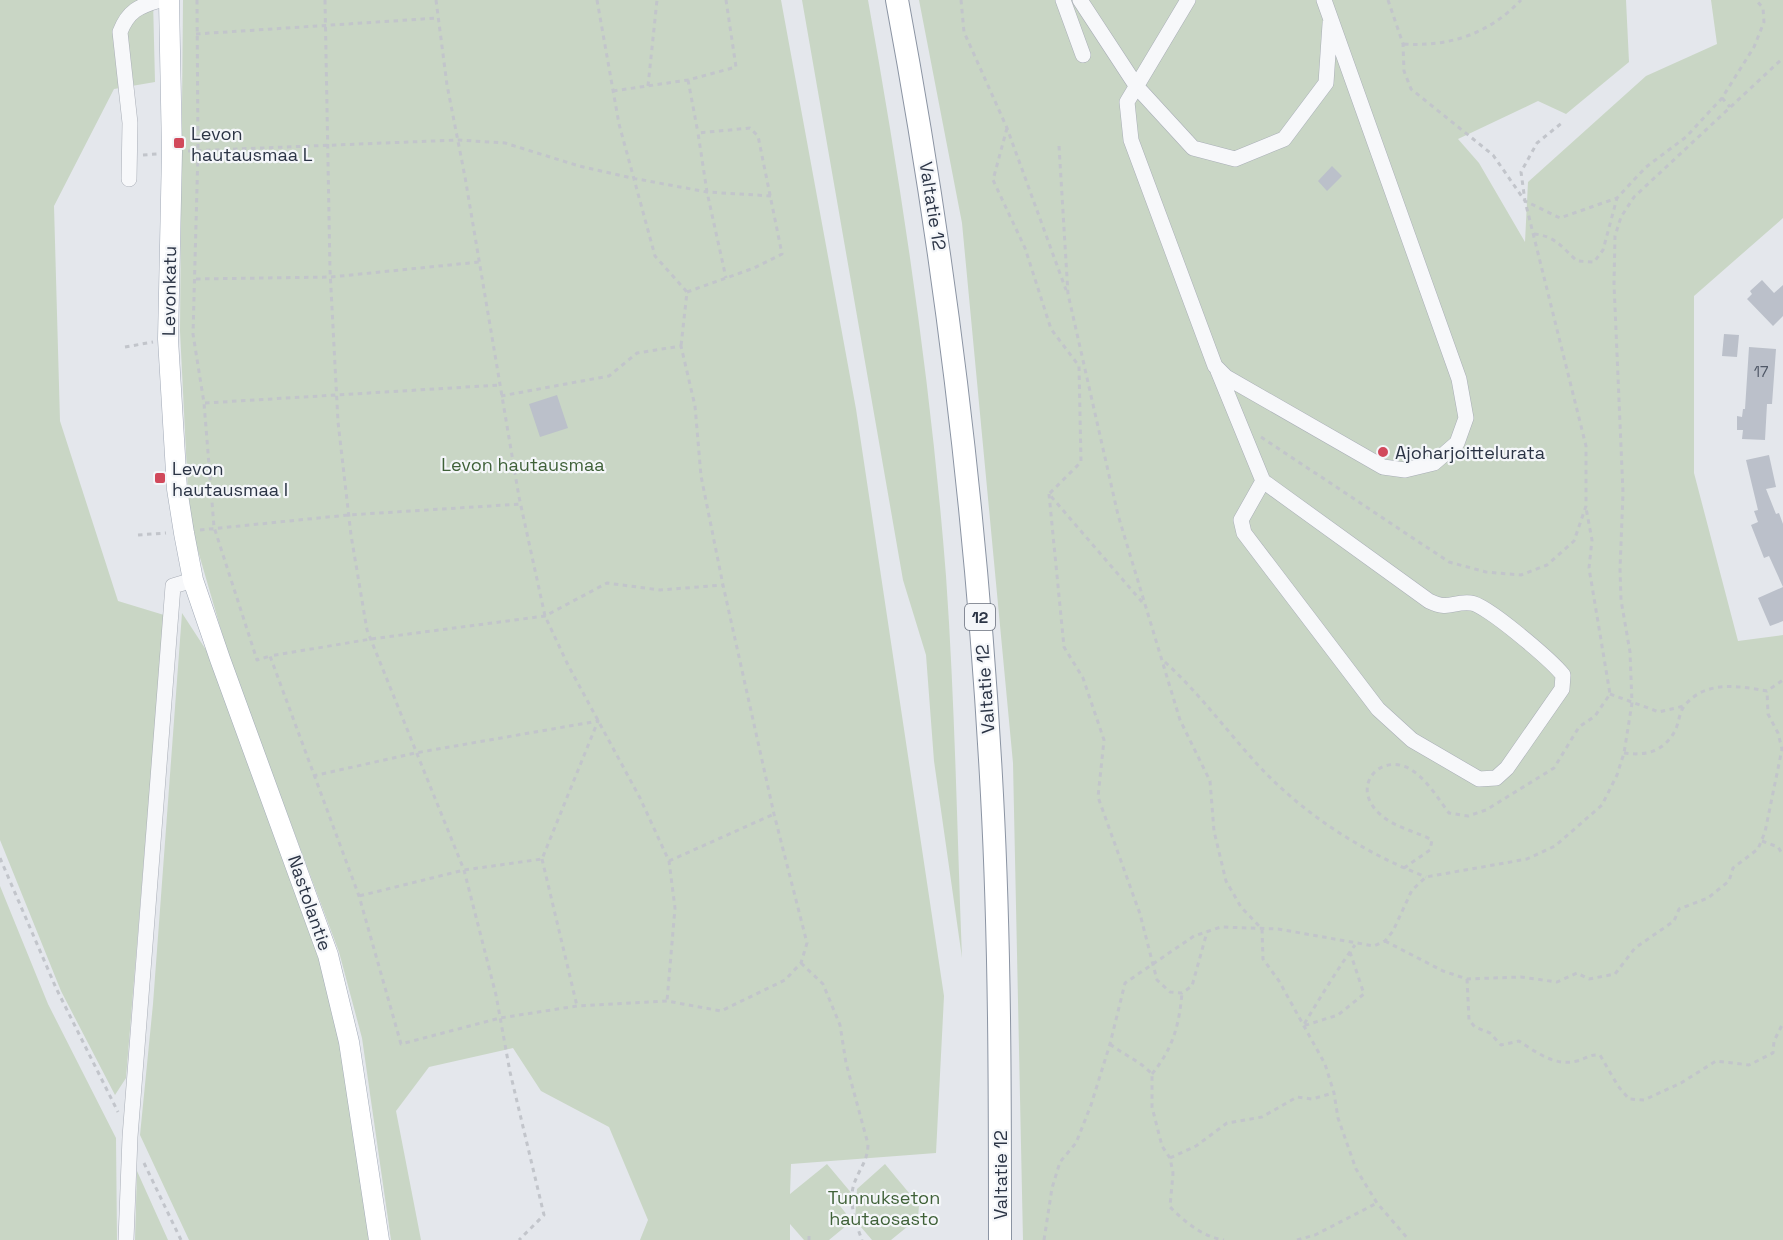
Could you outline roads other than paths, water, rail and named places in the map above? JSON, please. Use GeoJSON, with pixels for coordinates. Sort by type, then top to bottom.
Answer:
{"type":"FeatureCollection","features":[{"type":"Feature","properties":{"kind":"highway","name":"Valtatie 12"},"geometry":{"type":"LineString","coordinates":[[897,0],[937,226],[957,383],[975,557],[993,809],[1000,1113],[1000,1240]]}},
{"type":"Feature","properties":{"kind":"main road","name":"Levonkatu"},"geometry":{"type":"LineString","coordinates":[[169,0],[172,152],[168,339],[177,489],[193,580]]}},
{"type":"Feature","properties":{"kind":"main road","name":"Nastolantie"},"geometry":{"type":"LineString","coordinates":[[193,580],[257,765],[296,862],[328,955],[349,1042],[379,1240]]}},
{"type":"Feature","properties":{"kind":"lane"},"geometry":{"type":"LineString","coordinates":[[129,179],[130,123],[120,32],[125,18],[137,7],[160,0]]}},
{"type":"Feature","properties":{"kind":"lane"},"geometry":{"type":"LineString","coordinates":[[1063,0],[1083,55]]}},
{"type":"Feature","properties":{"kind":"lane"},"geometry":{"type":"LineString","coordinates":[[1080,0],[1137,87],[1192,148],[1235,159],[1284,139],[1326,83],[1330,18]]}},
{"type":"Feature","properties":{"kind":"lane"},"geometry":{"type":"LineString","coordinates":[[1188,0],[1127,102],[1131,140],[1215,366],[1263,481],[1429,601],[1442,607],[1472,602],[1486,610],[1552,661],[1563,675],[1562,689],[1507,768],[1496,778],[1479,779],[1470,774],[1412,740],[1378,709],[1244,533],[1241,520],[1263,481]]}},
{"type":"Feature","properties":{"kind":"lane"},"geometry":{"type":"LineString","coordinates":[[1215,366],[1226,377],[1383,467],[1405,470],[1434,463],[1457,443],[1466,418],[1459,379],[1324,0]]}},
{"type":"Feature","properties":{"kind":"lane"},"geometry":{"type":"LineString","coordinates":[[126,1240],[130,1137],[173,586],[193,580]]}},
{"type":"Feature","properties":{"kind":"place","name":"Levon hautausmaa L"},"geometry":{"type":"Point","coordinates":[179,143]}},
{"type":"Feature","properties":{"kind":"place","name":"Ajoharjoittelurata"},"geometry":{"type":"Point","coordinates":[1383,452]}},
{"type":"Feature","properties":{"kind":"place","name":"Levon hautausmaa I"},"geometry":{"type":"Point","coordinates":[160,478]}},
{"type":"Feature","properties":{"kind":"park label","name":"Levon hautausmaa"},"geometry":{"type":"Point","coordinates":[523,464]}},
{"type":"Feature","properties":{"kind":"park label","name":"Tunnukseton hautaosasto"},"geometry":{"type":"Point","coordinates":[884,1207]}}]}
